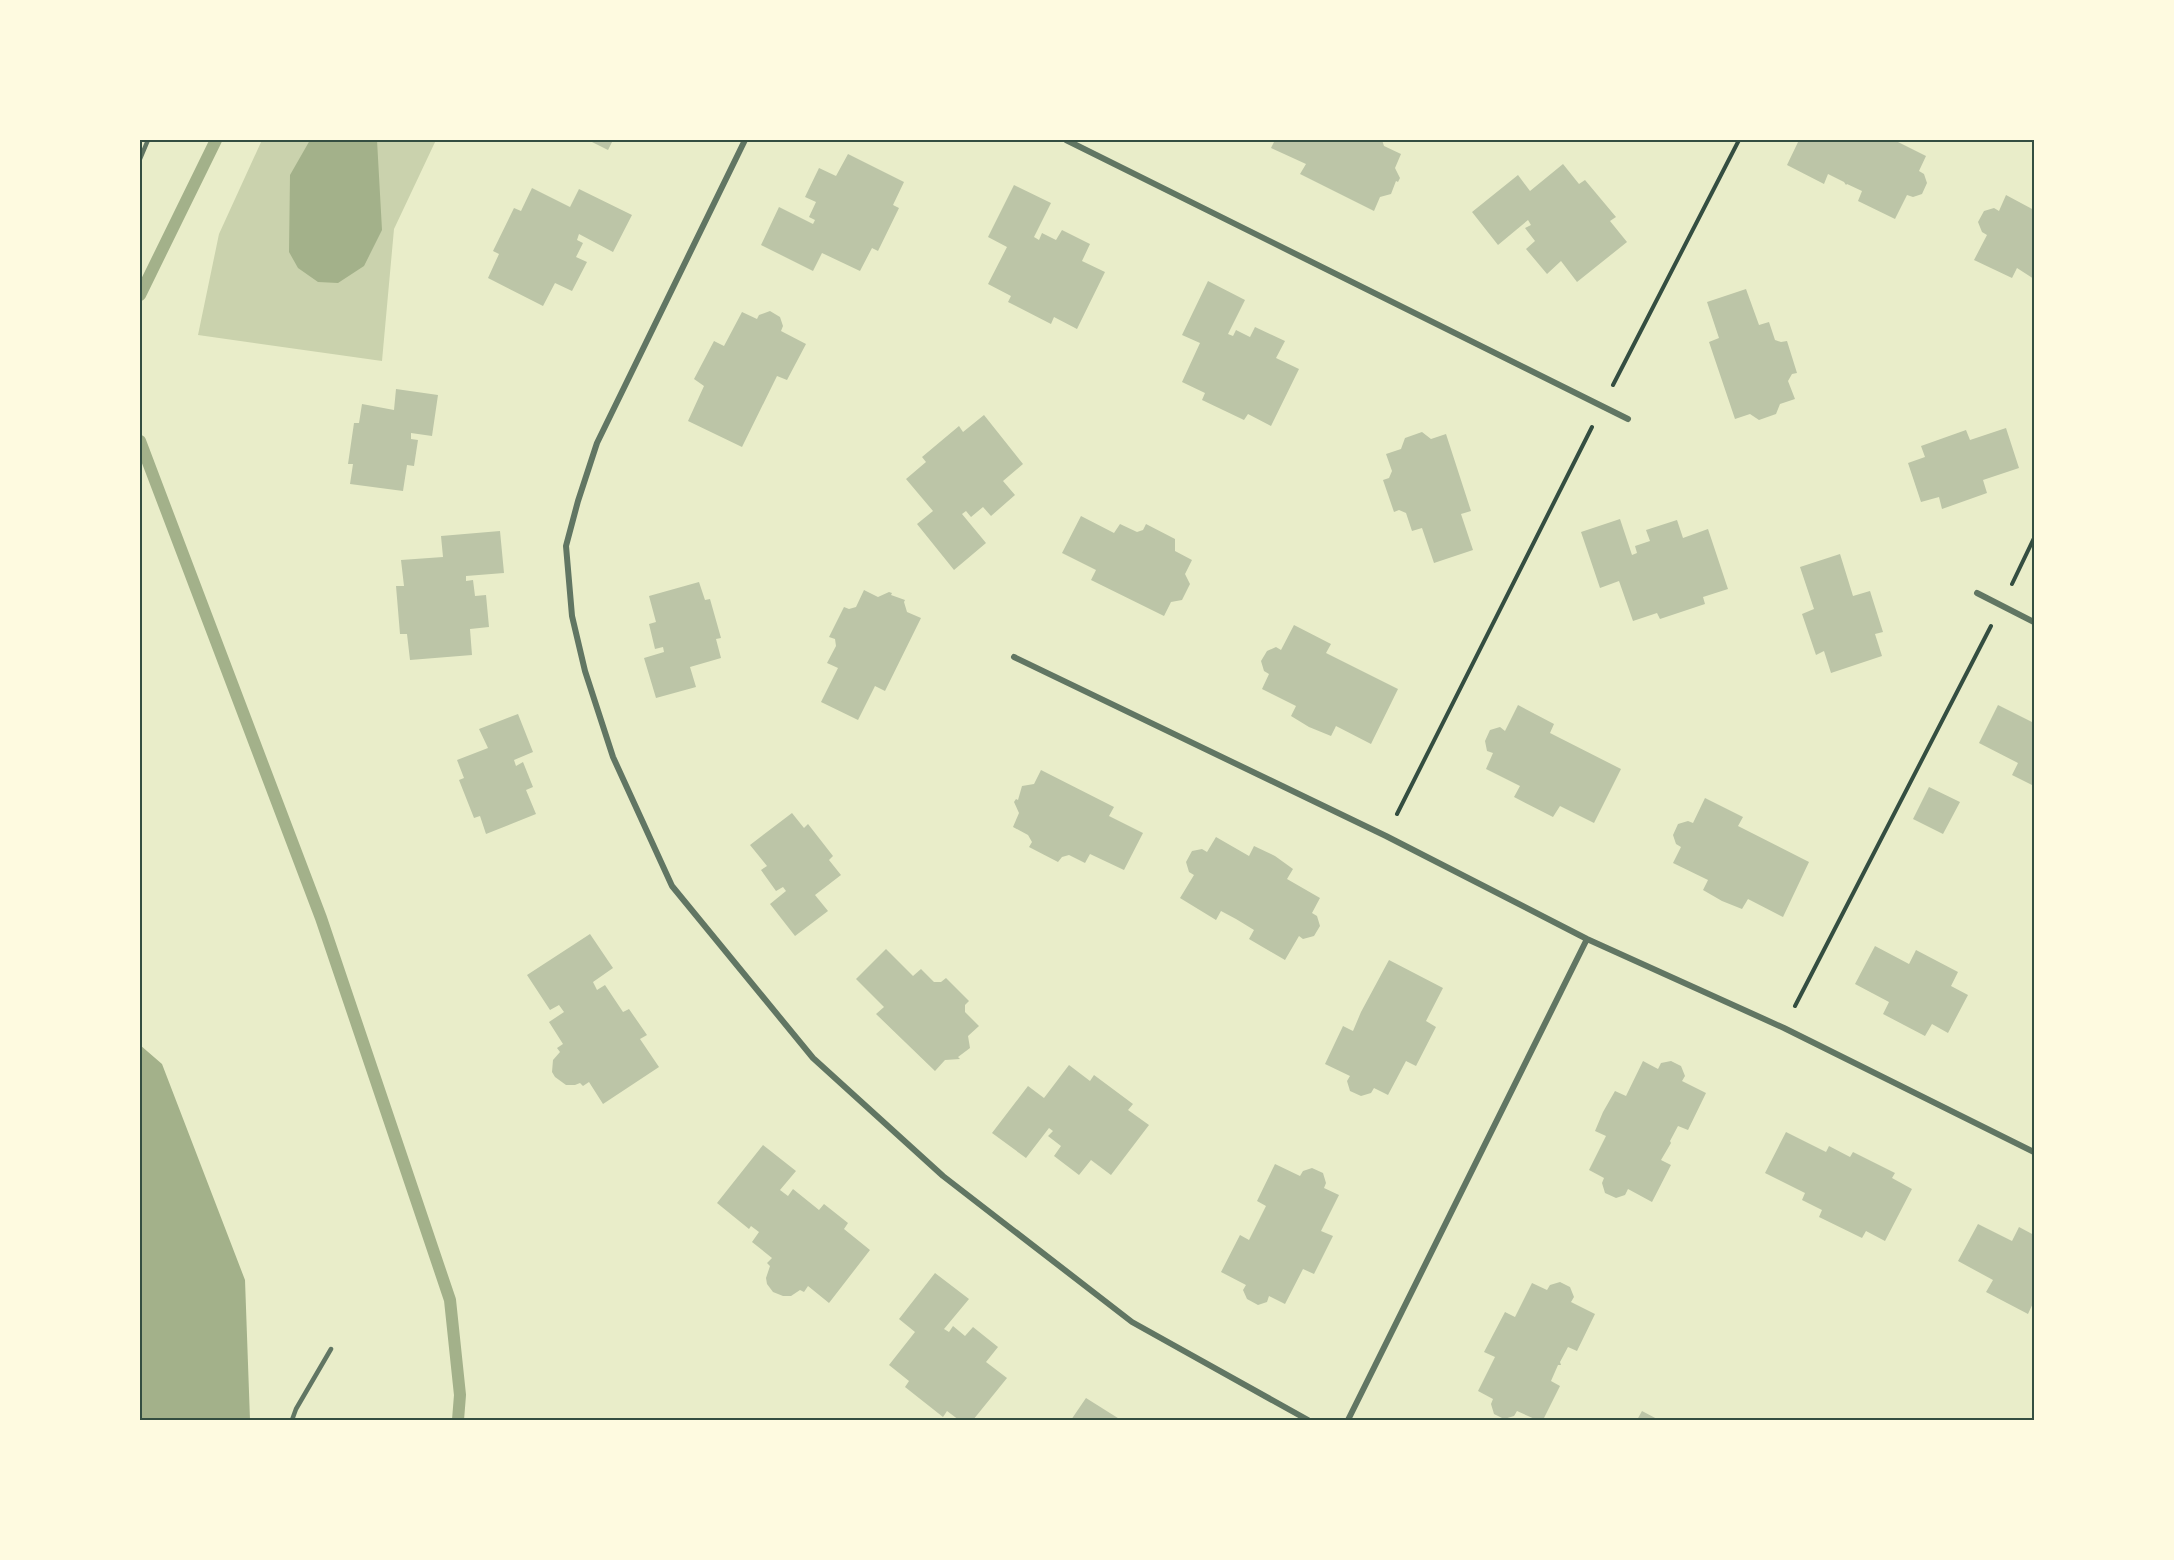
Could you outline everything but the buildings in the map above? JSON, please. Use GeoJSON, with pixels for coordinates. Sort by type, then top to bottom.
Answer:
{"type":"FeatureCollection","features":[{"type":"Feature","properties":{"kind":"street"},"geometry":{"type":"LineString","coordinates":[[744,140],[597,443],[566,546],[572,616],[585,671],[613,757],[672,886],[813,1058],[943,1176],[1132,1322],[1308,1420]]}},
{"type":"Feature","properties":{"kind":"street"},"geometry":{"type":"LineString","coordinates":[[1066,140],[1628,419]]}},
{"type":"Feature","properties":{"kind":"street"},"geometry":{"type":"LineString","coordinates":[[1977,593],[2034,622]]}},
{"type":"Feature","properties":{"kind":"street"},"geometry":{"type":"LineString","coordinates":[[1014,657],[1386,836],[1587,939],[1784,1028],[2034,1152]]}},
{"type":"Feature","properties":{"kind":"street"},"geometry":{"type":"LineString","coordinates":[[1347,1420],[1587,939]]}},
{"type":"Feature","properties":{"kind":"lane"},"geometry":{"type":"LineString","coordinates":[[140,159],[148,140]]}},
{"type":"Feature","properties":{"kind":"lane"},"geometry":{"type":"LineString","coordinates":[[292,1420],[331,1349]]}},
{"type":"Feature","properties":{"kind":"path"},"geometry":{"type":"LineString","coordinates":[[1386,836],[1738,140]]}},
{"type":"Feature","properties":{"kind":"path"},"geometry":{"type":"LineString","coordinates":[[1784,1028],[2034,538]]}},
{"type":"Feature","properties":{"kind":"shaded area"},"geometry":{"type":"Polygon","coordinates":[[[262,140],[436,140],[394,229],[382,361],[198,335],[219,234],[262,140]]]}},
{"type":"Feature","properties":{"kind":"shaded area"},"geometry":{"type":"Polygon","coordinates":[[[310,140],[377,140],[382,230],[364,266],[338,283],[318,282],[298,268],[289,252],[290,175],[310,140]]]}},
{"type":"Feature","properties":{"kind":"shaded area"},"geometry":{"type":"Polygon","coordinates":[[[140,1045],[162,1064],[245,1280],[250,1420],[140,1420],[140,1045]]]}},
{"type":"Feature","properties":{"kind":"waterway"},"geometry":{"type":"LineString","coordinates":[[140,295],[216,140]]}},
{"type":"Feature","properties":{"kind":"waterway"},"geometry":{"type":"LineString","coordinates":[[140,441],[321,918],[450,1300],[460,1395],[458,1420]]}}]}
